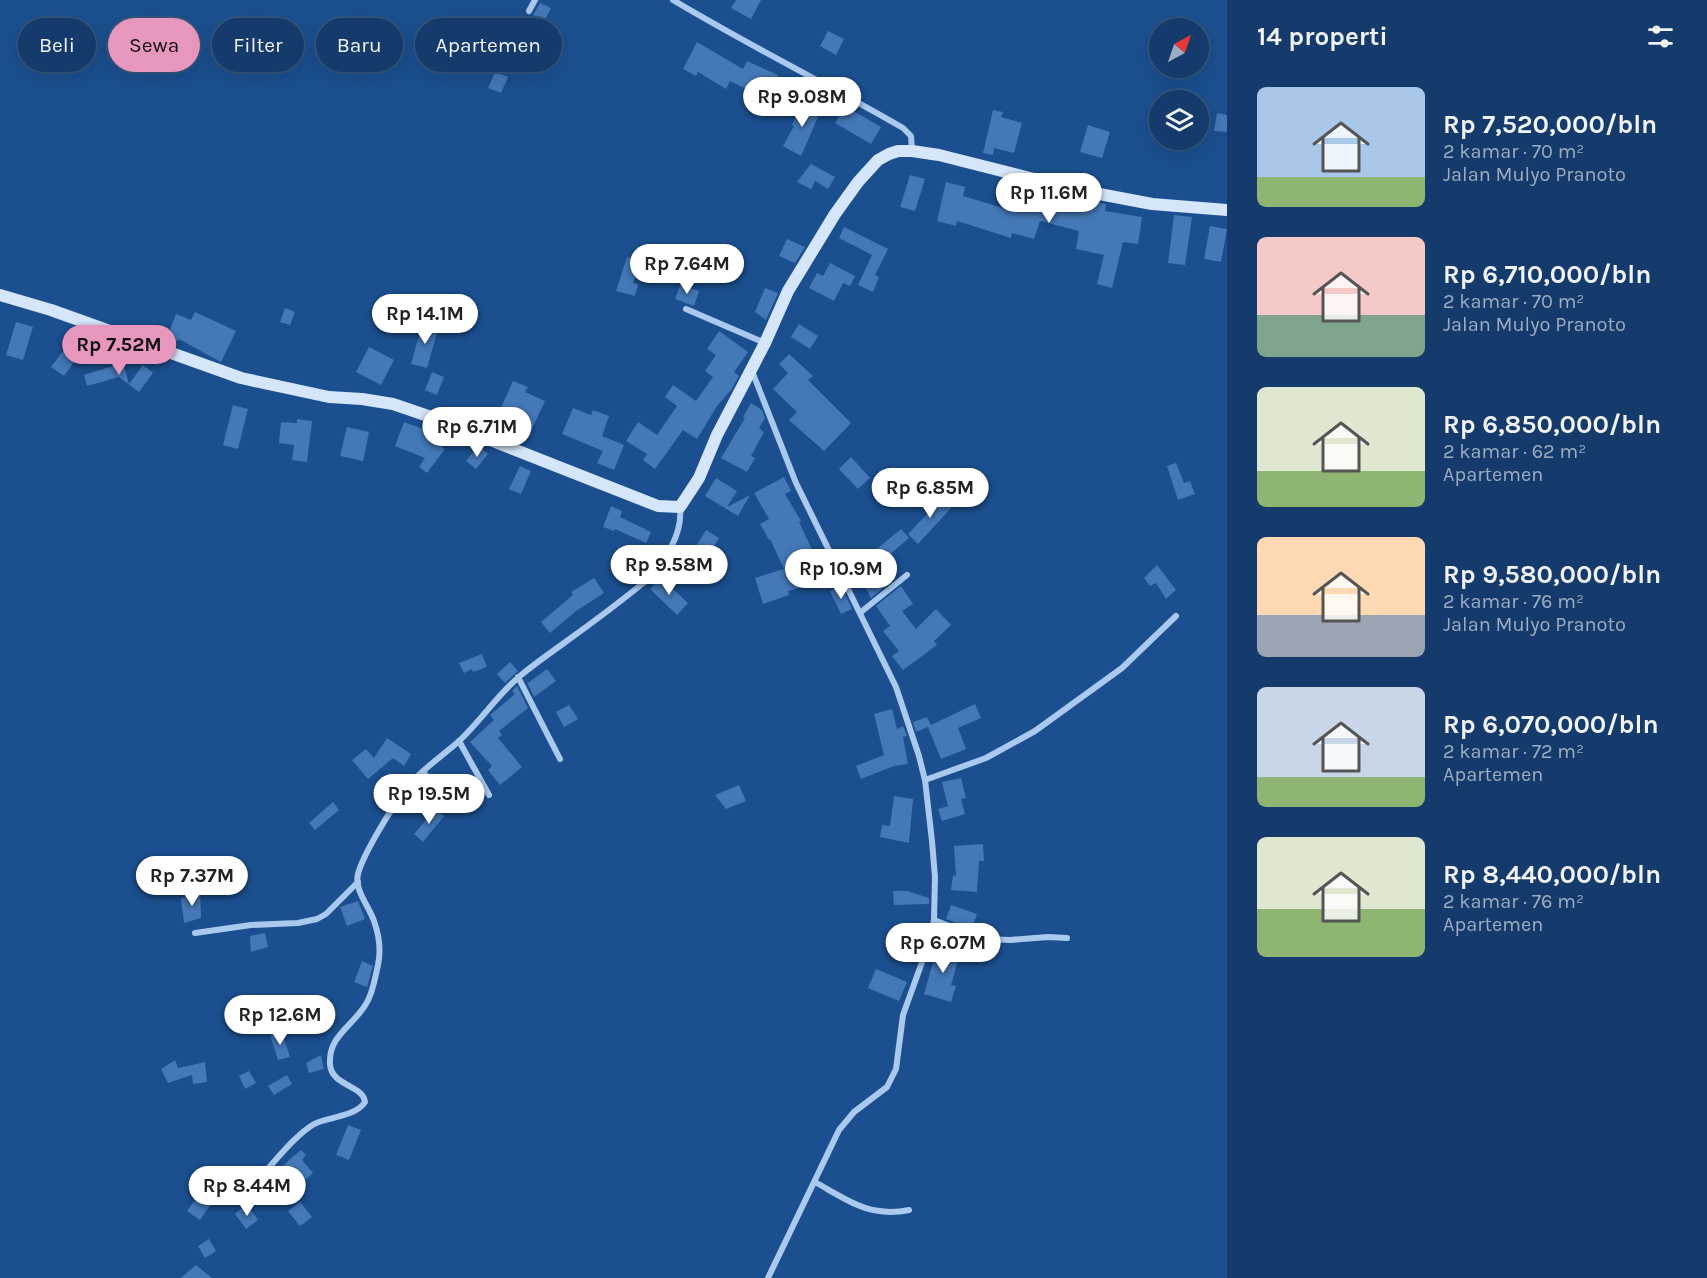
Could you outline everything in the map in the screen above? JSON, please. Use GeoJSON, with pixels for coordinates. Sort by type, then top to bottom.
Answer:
{"type":"FeatureCollection","features":[{"type":"Feature","properties":{"kind":"street"},"geometry":{"type":"LineString","coordinates":[[529,11],[535,0]]}},
{"type":"Feature","properties":{"kind":"street"},"geometry":{"type":"LineString","coordinates":[[673,0],[740,40],[812,76],[903,128],[910,136],[912,151]]}},
{"type":"Feature","properties":{"kind":"street"},"geometry":{"type":"LineString","coordinates":[[195,933],[251,925],[298,922],[317,919],[326,914],[358,882],[361,867],[380,830],[401,796],[423,771],[459,741],[518,677],[647,580],[664,559],[678,531],[681,518],[680,507],[699,478],[717,435],[752,371],[788,291],[836,214],[858,182],[878,160],[898,151],[912,151],[939,155],[1073,189],[1152,204],[1227,210]]}},
{"type":"Feature","properties":{"kind":"street"},"geometry":{"type":"LineString","coordinates":[[0,295],[51,310],[241,378],[329,397],[393,404],[437,419],[658,506],[680,507]]}},
{"type":"Feature","properties":{"kind":"street"},"geometry":{"type":"LineString","coordinates":[[686,309],[765,343]]}},
{"type":"Feature","properties":{"kind":"street"},"geometry":{"type":"LineString","coordinates":[[752,371],[796,483],[896,687],[925,780],[935,877],[934,920],[930,940],[903,1015],[896,1069],[891,1083],[846,1120],[768,1278]]}},
{"type":"Feature","properties":{"kind":"street"},"geometry":{"type":"LineString","coordinates":[[861,612],[907,575]]}},
{"type":"Feature","properties":{"kind":"street"},"geometry":{"type":"LineString","coordinates":[[925,780],[986,758],[1035,731],[1122,668],[1176,616]]}},
{"type":"Feature","properties":{"kind":"street"},"geometry":{"type":"LineString","coordinates":[[518,677],[560,759]]}},
{"type":"Feature","properties":{"kind":"street"},"geometry":{"type":"LineString","coordinates":[[459,741],[489,795]]}},
{"type":"Feature","properties":{"kind":"street"},"geometry":{"type":"LineString","coordinates":[[267,1170],[283,1150],[315,1123],[359,1110],[365,1102],[362,1095],[336,1078],[330,1067],[332,1047],[337,1036],[365,1007],[370,998],[379,960],[379,939],[374,920],[358,882]]}},
{"type":"Feature","properties":{"kind":"street"},"geometry":{"type":"LineString","coordinates":[[934,920],[983,939],[1010,940],[1048,937],[1066,939]]}},
{"type":"Feature","properties":{"kind":"street"},"geometry":{"type":"LineString","coordinates":[[814,1182],[862,1209],[895,1213],[909,1210]]}},
{"type":"Feature","properties":{"kind":"lane"},"geometry":{"type":"LineString","coordinates":[[423,771],[449,799]]}},
{"type":"Feature","properties":{"kind":"building"},"geometry":{"type":"Polygon","coordinates":[[[736,0],[761,0],[751,19],[731,8],[736,0]]]}},
{"type":"Feature","properties":{"kind":"building"},"geometry":{"type":"Polygon","coordinates":[[[540,3],[551,8],[546,18],[533,15],[540,3]]]}},
{"type":"Feature","properties":{"kind":"building"},"geometry":{"type":"Polygon","coordinates":[[[828,31],[844,39],[836,55],[820,46],[828,31]]]}},
{"type":"Feature","properties":{"kind":"building"},"geometry":{"type":"Polygon","coordinates":[[[697,42],[743,69],[747,61],[778,75],[767,99],[730,81],[726,89],[698,72],[696,76],[683,69],[697,42]]]}},
{"type":"Feature","properties":{"kind":"building"},"geometry":{"type":"Polygon","coordinates":[[[495,72],[508,77],[501,93],[488,88],[495,72]]]}},
{"type":"Feature","properties":{"kind":"building"},"geometry":{"type":"Polygon","coordinates":[[[812,103],[821,110],[801,156],[783,146],[794,126],[792,125],[801,104],[812,103]]]}},
{"type":"Feature","properties":{"kind":"building"},"geometry":{"type":"Polygon","coordinates":[[[845,106],[881,127],[871,144],[835,123],[845,106]]]}},
{"type":"Feature","properties":{"kind":"building"},"geometry":{"type":"Polygon","coordinates":[[[993,110],[1003,112],[1001,117],[1022,123],[1014,153],[994,148],[993,155],[983,153],[993,110]]]}},
{"type":"Feature","properties":{"kind":"building"},"geometry":{"type":"Polygon","coordinates":[[[1217,113],[1227,115],[1227,132],[1214,131],[1217,113]]]}},
{"type":"Feature","properties":{"kind":"building"},"geometry":{"type":"Polygon","coordinates":[[[1088,125],[1110,132],[1102,158],[1080,152],[1088,125]]]}},
{"type":"Feature","properties":{"kind":"building"},"geometry":{"type":"Polygon","coordinates":[[[811,164],[835,177],[828,189],[815,181],[811,189],[797,182],[811,164]]]}},
{"type":"Feature","properties":{"kind":"building"},"geometry":{"type":"Polygon","coordinates":[[[910,175],[925,179],[915,211],[900,207],[910,175]]]}},
{"type":"Feature","properties":{"kind":"building"},"geometry":{"type":"Polygon","coordinates":[[[946,182],[965,187],[963,196],[1003,208],[1004,206],[1026,211],[1030,198],[1062,207],[1065,197],[1106,204],[1105,211],[1142,217],[1138,244],[1123,242],[1112,288],[1097,284],[1104,255],[1076,249],[1079,231],[1040,221],[1034,239],[1012,233],[1011,238],[957,221],[956,226],[937,221],[946,182]]]}},
{"type":"Feature","properties":{"kind":"building"},"geometry":{"type":"Polygon","coordinates":[[[1174,215],[1192,217],[1185,265],[1168,263],[1174,215]]]}},
{"type":"Feature","properties":{"kind":"building"},"geometry":{"type":"Polygon","coordinates":[[[1210,226],[1227,229],[1221,262],[1204,259],[1210,226]]]}},
{"type":"Feature","properties":{"kind":"building"},"geometry":{"type":"Polygon","coordinates":[[[844,227],[888,249],[875,275],[879,277],[873,292],[858,285],[872,255],[839,238],[844,227]]]}},
{"type":"Feature","properties":{"kind":"building"},"geometry":{"type":"Polygon","coordinates":[[[787,239],[805,247],[795,263],[779,256],[787,239]]]}},
{"type":"Feature","properties":{"kind":"building"},"geometry":{"type":"Polygon","coordinates":[[[627,257],[640,261],[633,283],[638,284],[635,296],[616,291],[627,257]]]}},
{"type":"Feature","properties":{"kind":"building"},"geometry":{"type":"Polygon","coordinates":[[[725,263],[735,266],[730,280],[720,277],[725,263]]]}},
{"type":"Feature","properties":{"kind":"building"},"geometry":{"type":"Polygon","coordinates":[[[830,263],[855,276],[850,286],[843,283],[834,301],[809,288],[817,273],[823,276],[830,263]]]}},
{"type":"Feature","properties":{"kind":"building"},"geometry":{"type":"Polygon","coordinates":[[[680,285],[699,291],[694,306],[675,299],[680,285]]]}},
{"type":"Feature","properties":{"kind":"building"},"geometry":{"type":"Polygon","coordinates":[[[765,288],[778,293],[766,320],[755,312],[765,288]]]}},
{"type":"Feature","properties":{"kind":"building"},"geometry":{"type":"Polygon","coordinates":[[[285,308],[295,312],[290,325],[280,322],[285,308]]]}},
{"type":"Feature","properties":{"kind":"building"},"geometry":{"type":"Polygon","coordinates":[[[195,312],[236,331],[221,362],[179,339],[178,341],[167,337],[176,314],[191,320],[195,312]]]}},
{"type":"Feature","properties":{"kind":"building"},"geometry":{"type":"Polygon","coordinates":[[[423,321],[439,326],[427,368],[411,364],[423,321]]]}},
{"type":"Feature","properties":{"kind":"building"},"geometry":{"type":"Polygon","coordinates":[[[16,322],[33,327],[23,360],[6,355],[16,322]]]}},
{"type":"Feature","properties":{"kind":"building"},"geometry":{"type":"Polygon","coordinates":[[[799,324],[818,336],[810,349],[791,337],[799,324]]]}},
{"type":"Feature","properties":{"kind":"building"},"geometry":{"type":"Polygon","coordinates":[[[719,331],[748,352],[734,372],[739,376],[697,439],[683,430],[655,469],[643,460],[647,454],[626,441],[638,422],[657,435],[677,406],[665,397],[673,385],[696,401],[713,377],[705,371],[716,355],[707,349],[719,331]]]}},
{"type":"Feature","properties":{"kind":"building"},"geometry":{"type":"Polygon","coordinates":[[[70,342],[82,351],[64,376],[51,367],[70,342]]]}},
{"type":"Feature","properties":{"kind":"building"},"geometry":{"type":"Polygon","coordinates":[[[369,347],[394,360],[381,385],[356,372],[369,347]]]}},
{"type":"Feature","properties":{"kind":"building"},"geometry":{"type":"Polygon","coordinates":[[[789,354],[813,376],[808,380],[851,423],[824,451],[789,420],[797,412],[773,389],[788,373],[779,364],[789,354]]]}},
{"type":"Feature","properties":{"kind":"building"},"geometry":{"type":"Polygon","coordinates":[[[123,363],[129,384],[143,365],[153,373],[139,392],[119,377],[87,386],[84,375],[123,363]]]}},
{"type":"Feature","properties":{"kind":"building"},"geometry":{"type":"Polygon","coordinates":[[[432,372],[444,377],[437,395],[425,390],[432,372]]]}},
{"type":"Feature","properties":{"kind":"building"},"geometry":{"type":"Polygon","coordinates":[[[513,381],[528,387],[525,392],[545,401],[531,431],[516,424],[518,420],[499,412],[513,381]]]}},
{"type":"Feature","properties":{"kind":"building"},"geometry":{"type":"Polygon","coordinates":[[[751,403],[762,410],[765,418],[759,428],[764,432],[751,456],[755,458],[747,472],[721,458],[745,418],[743,417],[751,403]]]}},
{"type":"Feature","properties":{"kind":"building"},"geometry":{"type":"Polygon","coordinates":[[[233,405],[248,409],[238,449],[223,445],[233,405]]]}},
{"type":"Feature","properties":{"kind":"building"},"geometry":{"type":"Polygon","coordinates":[[[573,408],[591,415],[593,410],[609,416],[602,436],[624,445],[614,470],[597,463],[603,451],[562,434],[573,408]]]}},
{"type":"Feature","properties":{"kind":"building"},"geometry":{"type":"Polygon","coordinates":[[[297,419],[312,421],[307,462],[292,460],[294,445],[279,443],[281,422],[297,423],[297,419]]]}},
{"type":"Feature","properties":{"kind":"building"},"geometry":{"type":"Polygon","coordinates":[[[404,422],[426,430],[425,434],[445,449],[427,473],[419,467],[425,458],[395,446],[404,422]]]}},
{"type":"Feature","properties":{"kind":"building"},"geometry":{"type":"Polygon","coordinates":[[[347,427],[369,432],[363,461],[340,456],[347,427]]]}},
{"type":"Feature","properties":{"kind":"building"},"geometry":{"type":"Polygon","coordinates":[[[478,446],[488,454],[476,469],[466,461],[478,446]]]}},
{"type":"Feature","properties":{"kind":"building"},"geometry":{"type":"Polygon","coordinates":[[[851,457],[870,478],[858,489],[839,469],[851,457]]]}},
{"type":"Feature","properties":{"kind":"building"},"geometry":{"type":"Polygon","coordinates":[[[1176,463],[1184,483],[1190,481],[1195,494],[1178,500],[1167,466],[1176,463]]]}},
{"type":"Feature","properties":{"kind":"building"},"geometry":{"type":"Polygon","coordinates":[[[520,466],[531,471],[521,494],[509,489],[520,466]]]}},
{"type":"Feature","properties":{"kind":"building"},"geometry":{"type":"Polygon","coordinates":[[[948,472],[958,480],[944,496],[935,488],[948,472]]]}},
{"type":"Feature","properties":{"kind":"building"},"geometry":{"type":"Polygon","coordinates":[[[784,477],[791,491],[785,494],[801,521],[799,522],[821,565],[825,581],[788,591],[789,595],[763,604],[755,578],[784,569],[760,524],[769,519],[754,493],[784,477]]]}},
{"type":"Feature","properties":{"kind":"building"},"geometry":{"type":"Polygon","coordinates":[[[716,478],[737,491],[727,507],[750,495],[738,516],[705,496],[716,478]]]}},
{"type":"Feature","properties":{"kind":"building"},"geometry":{"type":"Polygon","coordinates":[[[938,495],[952,507],[918,544],[908,534],[929,512],[925,509],[938,495]]]}},
{"type":"Feature","properties":{"kind":"building"},"geometry":{"type":"Polygon","coordinates":[[[611,506],[622,511],[620,517],[651,532],[646,543],[615,529],[614,531],[603,527],[611,506]]]}},
{"type":"Feature","properties":{"kind":"building"},"geometry":{"type":"Polygon","coordinates":[[[901,529],[909,538],[888,556],[896,574],[895,578],[871,598],[855,567],[874,557],[872,553],[901,529]]]}},
{"type":"Feature","properties":{"kind":"building"},"geometry":{"type":"Polygon","coordinates":[[[706,530],[719,538],[705,562],[709,564],[703,574],[682,562],[688,552],[691,554],[706,530]]]}},
{"type":"Feature","properties":{"kind":"building"},"geometry":{"type":"Polygon","coordinates":[[[643,548],[651,555],[638,572],[629,566],[643,548]]]}},
{"type":"Feature","properties":{"kind":"building"},"geometry":{"type":"Polygon","coordinates":[[[1157,565],[1176,590],[1166,599],[1156,583],[1150,586],[1144,578],[1157,565]]]}},
{"type":"Feature","properties":{"kind":"building"},"geometry":{"type":"Polygon","coordinates":[[[594,578],[604,593],[576,611],[550,633],[541,622],[573,595],[571,592],[594,578]]]}},
{"type":"Feature","properties":{"kind":"building"},"geometry":{"type":"Polygon","coordinates":[[[661,578],[688,603],[677,615],[650,589],[661,578]]]}},
{"type":"Feature","properties":{"kind":"building"},"geometry":{"type":"Polygon","coordinates":[[[841,586],[852,609],[841,614],[830,591],[841,586]]]}},
{"type":"Feature","properties":{"kind":"building"},"geometry":{"type":"Polygon","coordinates":[[[901,586],[913,604],[902,611],[916,629],[936,609],[951,625],[934,641],[937,645],[903,670],[892,656],[899,651],[883,631],[890,626],[876,606],[901,586]]]}},
{"type":"Feature","properties":{"kind":"building"},"geometry":{"type":"Polygon","coordinates":[[[482,654],[487,667],[473,672],[472,669],[464,673],[459,663],[482,654]]]}},
{"type":"Feature","properties":{"kind":"building"},"geometry":{"type":"Polygon","coordinates":[[[510,662],[518,671],[505,683],[497,674],[510,662]]]}},
{"type":"Feature","properties":{"kind":"building"},"geometry":{"type":"Polygon","coordinates":[[[547,669],[556,681],[534,697],[526,680],[528,683],[547,669]]]}},
{"type":"Feature","properties":{"kind":"building"},"geometry":{"type":"Polygon","coordinates":[[[517,686],[528,708],[499,731],[502,735],[498,738],[522,767],[500,785],[488,770],[492,766],[470,742],[494,720],[490,715],[515,694],[512,691],[517,686]]]}},
{"type":"Feature","properties":{"kind":"building"},"geometry":{"type":"Polygon","coordinates":[[[975,704],[981,718],[958,728],[966,749],[941,759],[928,727],[916,732],[913,722],[927,717],[931,725],[975,704]]]}},
{"type":"Feature","properties":{"kind":"building"},"geometry":{"type":"Polygon","coordinates":[[[569,705],[578,719],[564,727],[556,712],[569,705]]]}},
{"type":"Feature","properties":{"kind":"building"},"geometry":{"type":"Polygon","coordinates":[[[892,709],[897,729],[903,726],[907,736],[903,737],[908,764],[894,766],[861,779],[856,766],[884,755],[874,714],[892,709]]]}},
{"type":"Feature","properties":{"kind":"building"},"geometry":{"type":"Polygon","coordinates":[[[387,738],[411,754],[404,766],[393,758],[368,779],[352,760],[366,749],[374,758],[387,738]]]}},
{"type":"Feature","properties":{"kind":"building"},"geometry":{"type":"Polygon","coordinates":[[[961,778],[966,798],[961,799],[965,814],[942,821],[938,809],[948,806],[942,782],[961,778]]]}},
{"type":"Feature","properties":{"kind":"building"},"geometry":{"type":"Polygon","coordinates":[[[739,785],[746,801],[726,809],[715,795],[739,785]]]}},
{"type":"Feature","properties":{"kind":"building"},"geometry":{"type":"Polygon","coordinates":[[[894,796],[913,799],[909,843],[880,837],[882,825],[890,826],[894,796]]]}},
{"type":"Feature","properties":{"kind":"building"},"geometry":{"type":"Polygon","coordinates":[[[333,802],[339,810],[315,830],[309,823],[333,802]]]}},
{"type":"Feature","properties":{"kind":"building"},"geometry":{"type":"Polygon","coordinates":[[[435,809],[444,816],[423,842],[414,834],[435,809]]]}},
{"type":"Feature","properties":{"kind":"building"},"geometry":{"type":"Polygon","coordinates":[[[983,844],[984,861],[979,861],[977,892],[951,890],[953,875],[956,876],[954,846],[983,844]]]}},
{"type":"Feature","properties":{"kind":"building"},"geometry":{"type":"Polygon","coordinates":[[[200,890],[201,918],[184,923],[181,899],[200,890]]]}},
{"type":"Feature","properties":{"kind":"building"},"geometry":{"type":"Polygon","coordinates":[[[893,891],[907,891],[929,898],[929,904],[894,905],[893,891]]]}},
{"type":"Feature","properties":{"kind":"building"},"geometry":{"type":"Polygon","coordinates":[[[358,901],[365,919],[347,926],[340,907],[358,901]]]}},
{"type":"Feature","properties":{"kind":"building"},"geometry":{"type":"Polygon","coordinates":[[[951,905],[977,914],[972,929],[946,919],[951,905]]]}},
{"type":"Feature","properties":{"kind":"building"},"geometry":{"type":"Polygon","coordinates":[[[265,933],[268,947],[251,952],[250,936],[265,933]]]}},
{"type":"Feature","properties":{"kind":"building"},"geometry":{"type":"Polygon","coordinates":[[[938,945],[961,950],[951,985],[956,986],[951,1002],[924,994],[938,945]]]}},
{"type":"Feature","properties":{"kind":"building"},"geometry":{"type":"Polygon","coordinates":[[[362,961],[373,966],[367,987],[354,982],[362,961]]]}},
{"type":"Feature","properties":{"kind":"building"},"geometry":{"type":"Polygon","coordinates":[[[876,969],[907,982],[899,1001],[868,988],[876,969]]]}},
{"type":"Feature","properties":{"kind":"building"},"geometry":{"type":"Polygon","coordinates":[[[282,1032],[290,1057],[278,1060],[270,1035],[282,1032]]]}},
{"type":"Feature","properties":{"kind":"building"},"geometry":{"type":"Polygon","coordinates":[[[321,1055],[324,1069],[309,1073],[306,1063],[321,1055]]]}},
{"type":"Feature","properties":{"kind":"building"},"geometry":{"type":"Polygon","coordinates":[[[175,1060],[178,1068],[205,1062],[207,1082],[193,1084],[192,1075],[168,1083],[161,1069],[175,1060]]]}},
{"type":"Feature","properties":{"kind":"building"},"geometry":{"type":"Polygon","coordinates":[[[249,1071],[256,1083],[245,1089],[239,1076],[249,1071]]]}},
{"type":"Feature","properties":{"kind":"building"},"geometry":{"type":"Polygon","coordinates":[[[287,1075],[292,1084],[274,1095],[268,1086],[287,1075]]]}},
{"type":"Feature","properties":{"kind":"building"},"geometry":{"type":"Polygon","coordinates":[[[348,1125],[361,1130],[349,1160],[336,1155],[348,1125]]]}},
{"type":"Feature","properties":{"kind":"building"},"geometry":{"type":"Polygon","coordinates":[[[301,1150],[306,1155],[302,1160],[313,1173],[304,1181],[294,1169],[272,1193],[263,1185],[301,1150]]]}},
{"type":"Feature","properties":{"kind":"building"},"geometry":{"type":"Polygon","coordinates":[[[233,1166],[243,1177],[220,1196],[218,1194],[200,1220],[187,1211],[198,1196],[233,1166]]]}},
{"type":"Feature","properties":{"kind":"building"},"geometry":{"type":"Polygon","coordinates":[[[300,1202],[312,1217],[300,1226],[288,1211],[300,1202]]]}},
{"type":"Feature","properties":{"kind":"building"},"geometry":{"type":"Polygon","coordinates":[[[247,1204],[258,1220],[246,1229],[235,1214],[247,1204]]]}},
{"type":"Feature","properties":{"kind":"building"},"geometry":{"type":"Polygon","coordinates":[[[209,1239],[216,1251],[205,1258],[198,1246],[209,1239]]]}},
{"type":"Feature","properties":{"kind":"building"},"geometry":{"type":"Polygon","coordinates":[[[196,1265],[212,1278],[181,1278],[196,1265]]]}}]}
